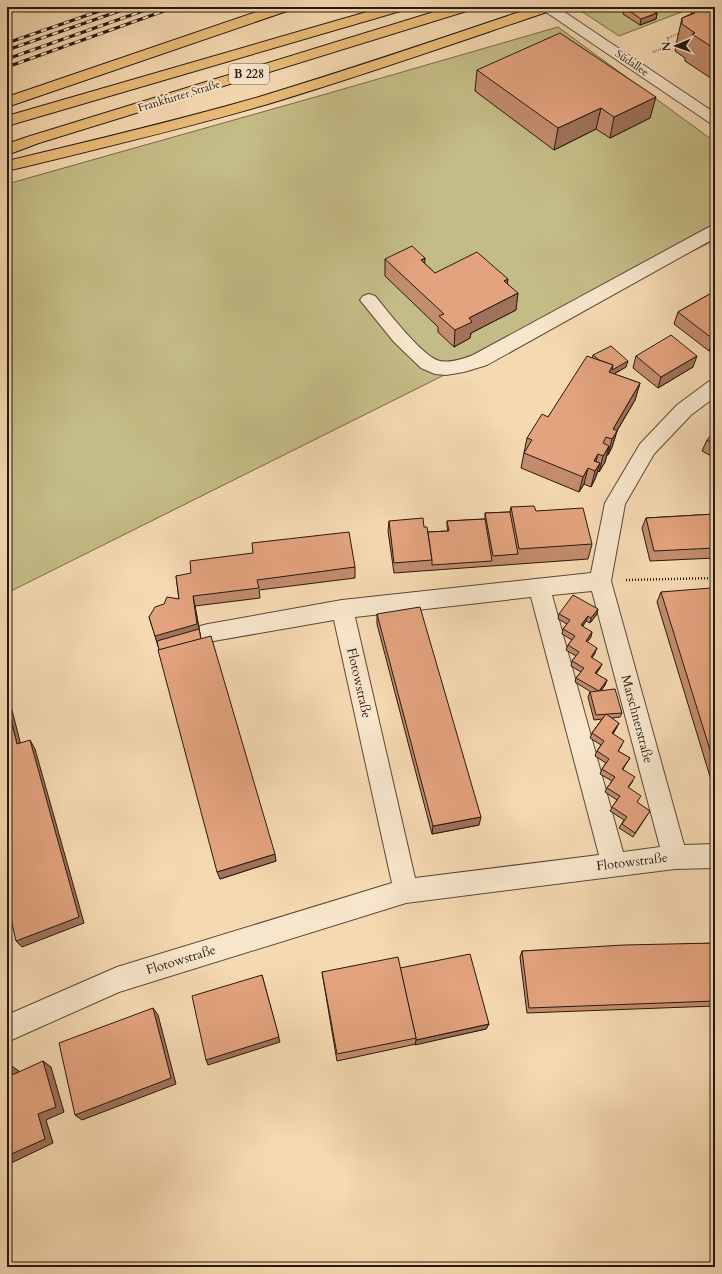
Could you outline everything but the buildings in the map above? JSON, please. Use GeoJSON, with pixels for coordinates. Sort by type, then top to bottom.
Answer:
{"type":"FeatureCollection","features":[{"type":"Feature","properties":{"kind":"highway"},"geometry":{"type":"LineString","coordinates":[[7,102],[285,7]]}},
{"type":"Feature","properties":{"kind":"highway","name":"Frankfurter Straße"},"geometry":{"type":"LineString","coordinates":[[7,121],[399,7]]}},
{"type":"Feature","properties":{"kind":"highway","name":"Frankfurter Straße"},"geometry":{"type":"LineString","coordinates":[[7,150],[33,140],[465,7]]}},
{"type":"Feature","properties":{"kind":"highway"},"geometry":{"type":"LineString","coordinates":[[7,166],[111,141],[262,100],[394,60],[548,7]]}},
{"type":"Feature","properties":{"kind":"street","name":"Südallee"},"geometry":{"type":"LineString","coordinates":[[548,7],[715,120]]}},
{"type":"Feature","properties":{"kind":"street"},"geometry":{"type":"LineString","coordinates":[[369,300],[420,358],[435,368],[459,367],[480,360],[715,231]]}},
{"type":"Feature","properties":{"kind":"street","name":"Marschnerstraße"},"geometry":{"type":"LineString","coordinates":[[675,857],[600,581],[615,503],[647,449],[684,410],[715,386]]}},
{"type":"Feature","properties":{"kind":"street"},"geometry":{"type":"LineString","coordinates":[[208,633],[342,609],[600,581]]}},
{"type":"Feature","properties":{"kind":"street"},"geometry":{"type":"LineString","coordinates":[[539,588],[614,865]]}},
{"type":"Feature","properties":{"kind":"street","name":"Flotowstraße"},"geometry":{"type":"LineString","coordinates":[[342,609],[406,891]]}},
{"type":"Feature","properties":{"kind":"street","name":"Flotowstraße"},"geometry":{"type":"LineString","coordinates":[[7,1029],[117,980],[406,891],[675,857],[715,856]]}},
{"type":"Feature","properties":{"kind":"path"},"geometry":{"type":"LineString","coordinates":[[649,54],[668,46],[668,38],[688,29]]}},
{"type":"Feature","properties":{"kind":"path"},"geometry":{"type":"LineString","coordinates":[[600,581],[715,578]]}},
{"type":"Feature","properties":{"kind":"shaded area"},"geometry":{"type":"Polygon","coordinates":[[[575,7],[677,7],[684,11],[619,36],[575,7]]]}},
{"type":"Feature","properties":{"kind":"shaded area"},"geometry":{"type":"Polygon","coordinates":[[[558,27],[715,142],[715,240],[7,593],[7,184],[558,27]]]}},
{"type":"Feature","properties":{"kind":"railway"},"geometry":{"type":"LineString","coordinates":[[7,43],[111,7]]}},
{"type":"Feature","properties":{"kind":"railway"},"geometry":{"type":"LineString","coordinates":[[7,50],[131,7]]}},
{"type":"Feature","properties":{"kind":"railway"},"geometry":{"type":"LineString","coordinates":[[7,59],[154,7]]}},
{"type":"Feature","properties":{"kind":"railway"},"geometry":{"type":"LineString","coordinates":[[7,67],[175,7]]}}]}
